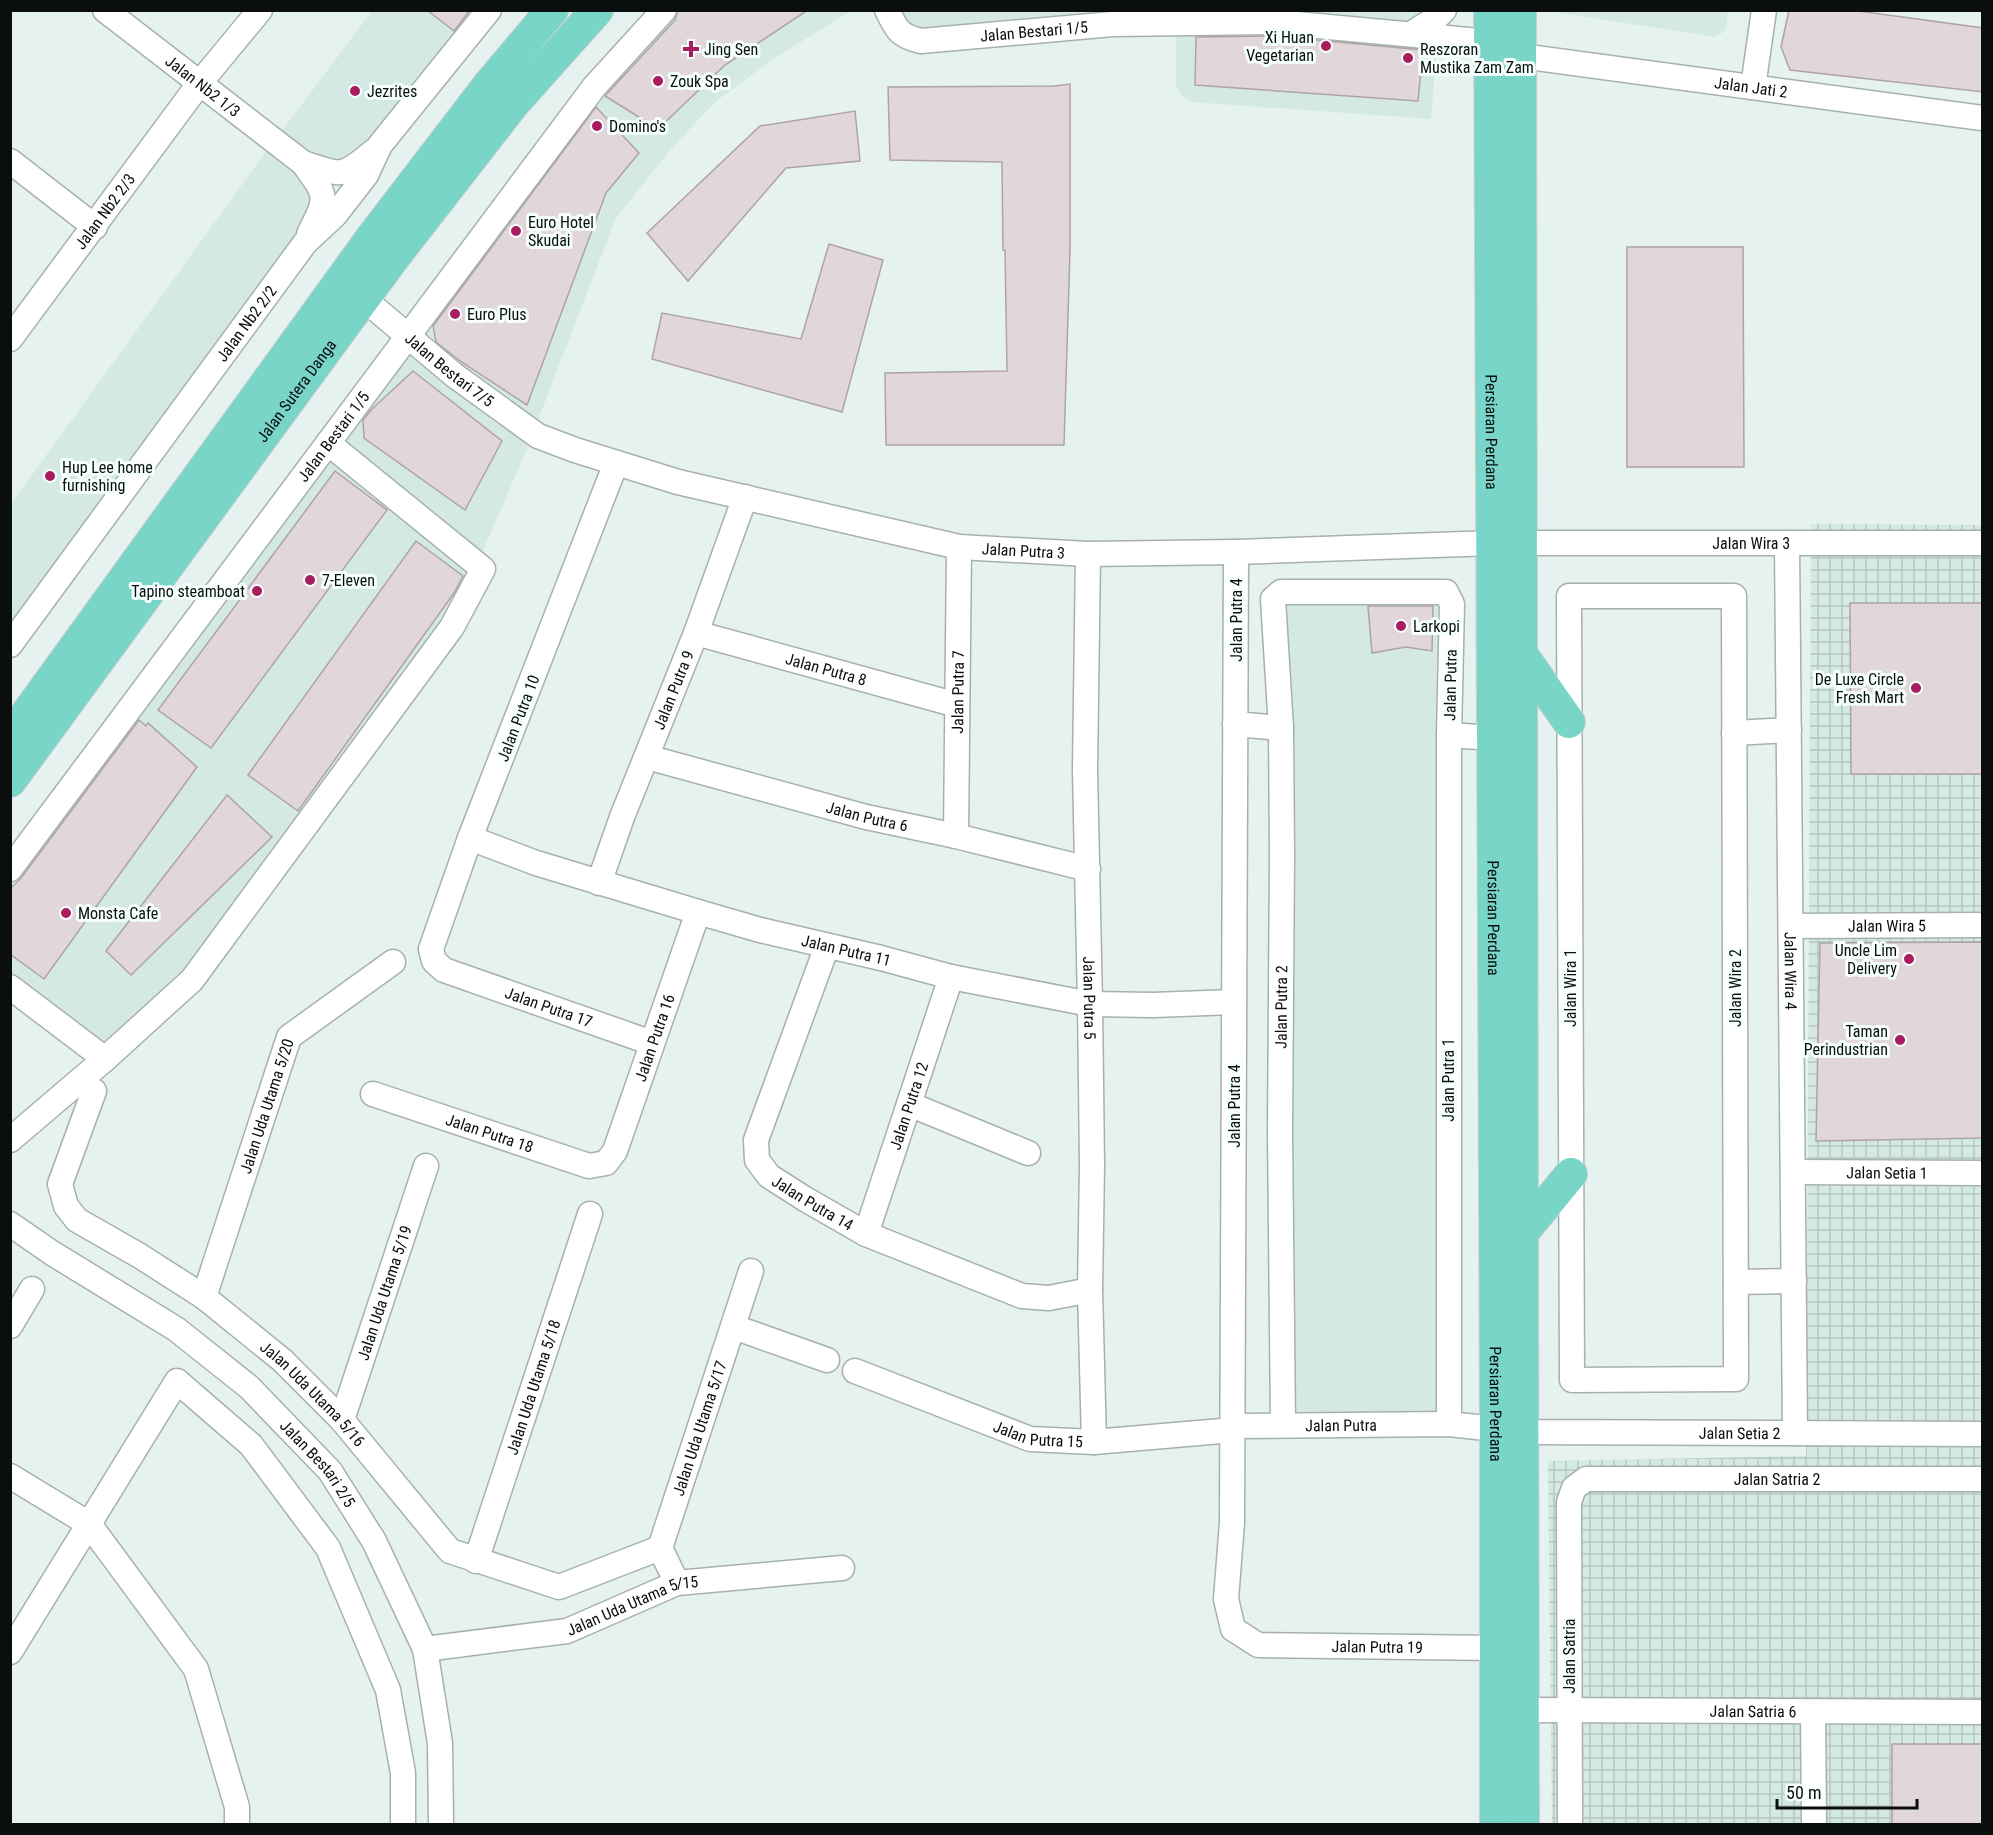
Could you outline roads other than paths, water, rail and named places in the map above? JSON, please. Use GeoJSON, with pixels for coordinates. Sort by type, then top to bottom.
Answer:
{"type":"FeatureCollection","features":[{"type":"Feature","properties":{"kind":"main road","name":"Jalan Sutera Danga"},"geometry":{"type":"LineString","coordinates":[[10,737],[373,236],[488,86],[552,10]]}},
{"type":"Feature","properties":{"kind":"main road","name":"Jalan Sutera Danga"},"geometry":{"type":"LineString","coordinates":[[10,781],[364,299],[513,104],[597,10]]}},
{"type":"Feature","properties":{"kind":"main road","name":"Persiaran Perdana"},"geometry":{"type":"LineString","coordinates":[[1490,10],[1481,41],[1507,543],[1522,655],[1523,1233],[1496,1648],[1496,1824]]}},
{"type":"Feature","properties":{"kind":"main road","name":"Persiaran Perdana"},"geometry":{"type":"LineString","coordinates":[[1520,10],[1521,56],[1507,543],[1494,738],[1510,1430],[1523,1710],[1523,1824]]}},
{"type":"Feature","properties":{"kind":"main road"},"geometry":{"type":"LineString","coordinates":[[1522,655],[1569,722]]}},
{"type":"Feature","properties":{"kind":"main road"},"geometry":{"type":"LineString","coordinates":[[1523,1233],[1571,1174]]}},
{"type":"Feature","properties":{"kind":"street","name":"Jalan Nb2 1/3"},"geometry":{"type":"LineString","coordinates":[[105,10],[303,163],[322,189],[323,206],[305,243]]}},
{"type":"Feature","properties":{"kind":"street","name":"Jalan Nb2 2/3"},"geometry":{"type":"LineString","coordinates":[[10,339],[199,84],[260,10]]}},
{"type":"Feature","properties":{"kind":"street","name":"Jalan Nb2 2/2"},"geometry":{"type":"LineString","coordinates":[[10,645],[305,243],[335,215],[366,176],[380,145],[489,10]]}},
{"type":"Feature","properties":{"kind":"street","name":"Jalan Bestari 1/5"},"geometry":{"type":"LineString","coordinates":[[10,869],[594,87],[664,10]]}},
{"type":"Feature","properties":{"kind":"street","name":"Jalan Bestari 1/5"},"geometry":{"type":"LineString","coordinates":[[887,10],[897,30],[908,38],[921,41],[1113,24],[1275,22],[1481,41]]}},
{"type":"Feature","properties":{"kind":"street"},"geometry":{"type":"LineString","coordinates":[[1411,34],[1435,20],[1446,10],[1459,27],[1481,41]]}},
{"type":"Feature","properties":{"kind":"street"},"geometry":{"type":"LineString","coordinates":[[1753,87],[1764,10]]}},
{"type":"Feature","properties":{"kind":"street","name":"Jalan Jati 2"},"geometry":{"type":"LineString","coordinates":[[1521,56],[1983,118]]}},
{"type":"Feature","properties":{"kind":"street","name":"Jalan Nb2 1/3"},"geometry":{"type":"LineString","coordinates":[[303,163],[335,174],[353,169],[380,145]]}},
{"type":"Feature","properties":{"kind":"street"},"geometry":{"type":"LineString","coordinates":[[10,160],[94,227]]}},
{"type":"Feature","properties":{"kind":"street","name":"Jalan Bestari 7/5"},"geometry":{"type":"LineString","coordinates":[[364,299],[454,375],[538,436]]}},
{"type":"Feature","properties":{"kind":"street","name":"Jalan Putra 3"},"geometry":{"type":"LineString","coordinates":[[538,436],[678,482],[959,547],[1088,554],[1236,552],[1507,543]]}},
{"type":"Feature","properties":{"kind":"street"},"geometry":{"type":"LineString","coordinates":[[10,1140],[105,1059],[192,980],[452,627],[483,569],[328,443]]}},
{"type":"Feature","properties":{"kind":"street","name":"Jalan Putra 10"},"geometry":{"type":"LineString","coordinates":[[444,970],[434,961],[431,949],[470,838],[616,463]]}},
{"type":"Feature","properties":{"kind":"street","name":"Jalan Putra 9"},"geometry":{"type":"LineString","coordinates":[[599,883],[622,817],[696,633],[745,497]]}},
{"type":"Feature","properties":{"kind":"street","name":"Jalan Wira 3"},"geometry":{"type":"LineString","coordinates":[[1507,543],[1983,543]]}},
{"type":"Feature","properties":{"kind":"street","name":"Jalan Wira 4"},"geometry":{"type":"LineString","coordinates":[[1787,543],[1795,1433]]}},
{"type":"Feature","properties":{"kind":"street","name":"Jalan Putra 7"},"geometry":{"type":"LineString","coordinates":[[956,836],[959,547]]}},
{"type":"Feature","properties":{"kind":"street","name":"Jalan Putra 4"},"geometry":{"type":"LineString","coordinates":[[1236,552],[1233,1428],[1232,1523],[1226,1599],[1233,1629],[1258,1645]]}},
{"type":"Feature","properties":{"kind":"street","name":"Jalan Putra 5"},"geometry":{"type":"LineString","coordinates":[[1088,554],[1085,770],[1092,1175],[1090,1290],[1094,1442]]}},
{"type":"Feature","properties":{"kind":"street","name":"Jalan Putra 2"},"geometry":{"type":"LineString","coordinates":[[1283,1425],[1280,1133],[1281,728],[1274,599],[1281,592],[1446,592]]}},
{"type":"Feature","properties":{"kind":"street","name":"Jalan Putra"},"geometry":{"type":"LineString","coordinates":[[1446,592],[1452,604],[1449,735],[1494,738]]}},
{"type":"Feature","properties":{"kind":"street","name":"Jalan Wira 2"},"geometry":{"type":"LineString","coordinates":[[1569,596],[1734,596],[1736,1379]]}},
{"type":"Feature","properties":{"kind":"street","name":"Jalan Wira 1"},"geometry":{"type":"LineString","coordinates":[[1569,596],[1572,1380],[1736,1379]]}},
{"type":"Feature","properties":{"kind":"street","name":"Jalan Putra 8"},"geometry":{"type":"LineString","coordinates":[[696,633],[957,705]]}},
{"type":"Feature","properties":{"kind":"street"},"geometry":{"type":"LineString","coordinates":[[1235,724],[1281,728]]}},
{"type":"Feature","properties":{"kind":"street"},"geometry":{"type":"LineString","coordinates":[[1734,732],[1789,730]]}},
{"type":"Feature","properties":{"kind":"street","name":"Jalan Putra 1"},"geometry":{"type":"LineString","coordinates":[[1449,735],[1449,1424]]}},
{"type":"Feature","properties":{"kind":"street","name":"Jalan Putra 6"},"geometry":{"type":"LineString","coordinates":[[647,758],[866,817],[956,836],[1088,869]]}},
{"type":"Feature","properties":{"kind":"street","name":"Jalan Putra 11"},"geometry":{"type":"LineString","coordinates":[[470,838],[536,863],[599,883],[760,930],[951,977],[1090,1004],[1153,1005],[1234,1002]]}},
{"type":"Feature","properties":{"kind":"street","name":"Jalan Putra 16"},"geometry":{"type":"LineString","coordinates":[[606,1163],[615,1151],[698,912]]}},
{"type":"Feature","properties":{"kind":"street","name":"Jalan Wira 5"},"geometry":{"type":"LineString","coordinates":[[1791,926],[1983,925]]}},
{"type":"Feature","properties":{"kind":"street","name":"Jalan Putra 14"},"geometry":{"type":"LineString","coordinates":[[827,946],[756,1140],[757,1160],[769,1176],[866,1234],[1022,1296],[1049,1298],[1090,1290]]}},
{"type":"Feature","properties":{"kind":"street","name":"Jalan Uda Utama 5/20"},"geometry":{"type":"LineString","coordinates":[[204,1297],[289,1037],[393,962]]}},
{"type":"Feature","properties":{"kind":"street","name":"Jalan Putra 17"},"geometry":{"type":"LineString","coordinates":[[444,970],[652,1043]]}},
{"type":"Feature","properties":{"kind":"street","name":"Jalan Putra 12"},"geometry":{"type":"LineString","coordinates":[[866,1234],[951,977]]}},
{"type":"Feature","properties":{"kind":"street"},"geometry":{"type":"LineString","coordinates":[[10,987],[105,1059]]}},
{"type":"Feature","properties":{"kind":"street","name":"Jalan Uda Utama 5/16"},"geometry":{"type":"LineString","coordinates":[[94,1090],[60,1184],[66,1206],[77,1220],[140,1256],[204,1297],[282,1360],[342,1420],[450,1551],[559,1587],[660,1548]]}},
{"type":"Feature","properties":{"kind":"street","name":"Jalan Putra 18"},"geometry":{"type":"LineString","coordinates":[[373,1094],[589,1166],[606,1163]]}},
{"type":"Feature","properties":{"kind":"street"},"geometry":{"type":"LineString","coordinates":[[909,1104],[1028,1153]]}},
{"type":"Feature","properties":{"kind":"street","name":"Jalan Uda Utama 5/19"},"geometry":{"type":"LineString","coordinates":[[342,1420],[426,1166]]}},
{"type":"Feature","properties":{"kind":"street","name":"Jalan Setia 1"},"geometry":{"type":"LineString","coordinates":[[1793,1172],[1983,1173]]}},
{"type":"Feature","properties":{"kind":"street","name":"Jalan Uda Utama 5/18"},"geometry":{"type":"LineString","coordinates":[[476,1561],[590,1214]]}},
{"type":"Feature","properties":{"kind":"street","name":"Jalan Bestari 2/5"},"geometry":{"type":"LineString","coordinates":[[10,1224],[52,1253],[176,1329],[249,1387],[330,1471],[374,1541],[425,1649],[440,1743],[441,1824]]}},
{"type":"Feature","properties":{"kind":"street","name":"Jalan Uda Utama 5/17"},"geometry":{"type":"LineString","coordinates":[[660,1548],[751,1271]]}},
{"type":"Feature","properties":{"kind":"street"},"geometry":{"type":"LineString","coordinates":[[1736,1282],[1794,1281]]}},
{"type":"Feature","properties":{"kind":"street"},"geometry":{"type":"LineString","coordinates":[[10,1326],[32,1289]]}},
{"type":"Feature","properties":{"kind":"street"},"geometry":{"type":"LineString","coordinates":[[734,1327],[827,1360]]}},
{"type":"Feature","properties":{"kind":"street","name":"Jalan Putra 15"},"geometry":{"type":"LineString","coordinates":[[855,1371],[1030,1439],[1094,1442],[1233,1428]]}},
{"type":"Feature","properties":{"kind":"street"},"geometry":{"type":"LineString","coordinates":[[10,1652],[177,1381],[251,1445],[328,1548],[388,1690],[403,1773],[403,1824]]}},
{"type":"Feature","properties":{"kind":"street","name":"Jalan Putra"},"geometry":{"type":"LineString","coordinates":[[1233,1428],[1283,1425],[1449,1424],[1510,1430]]}},
{"type":"Feature","properties":{"kind":"street","name":"Jalan Setia 2"},"geometry":{"type":"LineString","coordinates":[[1510,1430],[1983,1434]]}},
{"type":"Feature","properties":{"kind":"street"},"geometry":{"type":"LineString","coordinates":[[10,1476],[89,1524],[196,1669],[237,1807],[237,1824]]}},
{"type":"Feature","properties":{"kind":"street","name":"Jalan Satria 2"},"geometry":{"type":"LineString","coordinates":[[1574,1488],[1586,1479],[1983,1479]]}},
{"type":"Feature","properties":{"kind":"street","name":"Jalan Satria"},"geometry":{"type":"LineString","coordinates":[[1570,1824],[1569,1502],[1574,1488]]}},
{"type":"Feature","properties":{"kind":"street"},"geometry":{"type":"LineString","coordinates":[[660,1548],[677,1583]]}},
{"type":"Feature","properties":{"kind":"street","name":"Jalan Uda Utama 5/15"},"geometry":{"type":"LineString","coordinates":[[425,1649],[567,1631],[677,1583],[842,1568]]}},
{"type":"Feature","properties":{"kind":"street","name":"Jalan Putra 19"},"geometry":{"type":"LineString","coordinates":[[1258,1645],[1496,1648]]}},
{"type":"Feature","properties":{"kind":"street","name":"Jalan Satria 6"},"geometry":{"type":"LineString","coordinates":[[1523,1710],[1983,1712]]}},
{"type":"Feature","properties":{"kind":"street"},"geometry":{"type":"LineString","coordinates":[[1813,1712],[1814,1824]]}},
{"type":"Feature","properties":{"kind":"place","name":"Xi Huan Vegetarian"},"geometry":{"type":"Point","coordinates":[1326,46]}},
{"type":"Feature","properties":{"kind":"place","name":"Jing Sen"},"geometry":{"type":"Point","coordinates":[691,49]}},
{"type":"Feature","properties":{"kind":"place","name":"Reszoran Mustika Zam Zam"},"geometry":{"type":"Point","coordinates":[1408,58]}},
{"type":"Feature","properties":{"kind":"place","name":"Zouk Spa"},"geometry":{"type":"Point","coordinates":[658,81]}},
{"type":"Feature","properties":{"kind":"place","name":"Jezrites"},"geometry":{"type":"Point","coordinates":[355,91]}},
{"type":"Feature","properties":{"kind":"place","name":"Domino's"},"geometry":{"type":"Point","coordinates":[597,126]}},
{"type":"Feature","properties":{"kind":"place","name":"Euro Hotel Skudai"},"geometry":{"type":"Point","coordinates":[516,231]}},
{"type":"Feature","properties":{"kind":"place","name":"Euro Plus"},"geometry":{"type":"Point","coordinates":[455,314]}},
{"type":"Feature","properties":{"kind":"place","name":"Hup Lee home furnishing"},"geometry":{"type":"Point","coordinates":[50,476]}},
{"type":"Feature","properties":{"kind":"place","name":"7-Eleven"},"geometry":{"type":"Point","coordinates":[310,580]}},
{"type":"Feature","properties":{"kind":"place","name":"Tapino steamboat"},"geometry":{"type":"Point","coordinates":[257,591]}},
{"type":"Feature","properties":{"kind":"place","name":"Larkopi"},"geometry":{"type":"Point","coordinates":[1401,626]}},
{"type":"Feature","properties":{"kind":"place","name":"De Luxe Circle Fresh Mart"},"geometry":{"type":"Point","coordinates":[1916,688]}},
{"type":"Feature","properties":{"kind":"place","name":"Monsta Cafe"},"geometry":{"type":"Point","coordinates":[66,913]}},
{"type":"Feature","properties":{"kind":"place","name":"Uncle Lim Delivery"},"geometry":{"type":"Point","coordinates":[1909,959]}},
{"type":"Feature","properties":{"kind":"place","name":"Taman Perindustrian"},"geometry":{"type":"Point","coordinates":[1900,1040]}}]}
